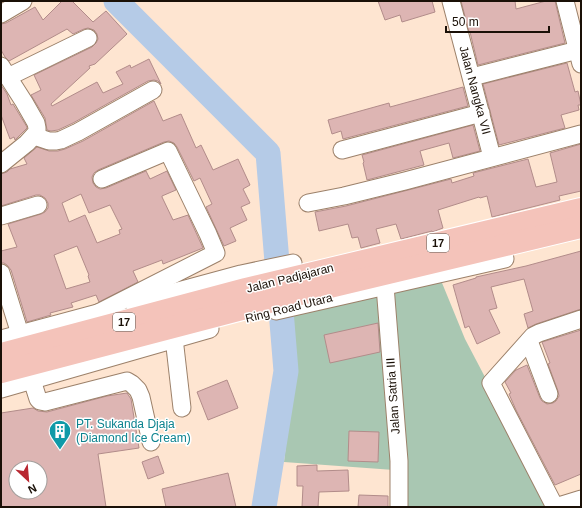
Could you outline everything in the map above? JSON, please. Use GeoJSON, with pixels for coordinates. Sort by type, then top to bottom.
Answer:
{"type":"FeatureCollection","features":[{"type":"Feature","properties":{"kind":"highway","name":"Ring Road Utara"},"geometry":{"type":"LineString","coordinates":[[298,285],[375,248],[581,198]]}},
{"type":"Feature","properties":{"kind":"highway","name":"Jalan Padjajaran"},"geometry":{"type":"LineString","coordinates":[[1,354],[298,285],[581,209]]}},
{"type":"Feature","properties":{"kind":"highway","name":"Jalan Padjajaran"},"geometry":{"type":"LineString","coordinates":[[298,285],[504,252],[581,227]]}},
{"type":"Feature","properties":{"kind":"highway","name":"Ring Road Utara"},"geometry":{"type":"LineString","coordinates":[[504,252],[581,241]]}},
{"type":"Feature","properties":{"kind":"highway","name":"Jalan Padjajaran"},"geometry":{"type":"LineString","coordinates":[[1,372],[103,352],[247,297]]}},
{"type":"Feature","properties":{"kind":"street"},"geometry":{"type":"LineString","coordinates":[[1,14],[23,1]]}},
{"type":"Feature","properties":{"kind":"street","name":"Jalan Nangka VII"},"geometry":{"type":"LineString","coordinates":[[451,1],[492,157]]}},
{"type":"Feature","properties":{"kind":"street"},"geometry":{"type":"LineString","coordinates":[[472,77],[579,57],[565,1]]}},
{"type":"Feature","properties":{"kind":"street"},"geometry":{"type":"LineString","coordinates":[[1,164],[27,143],[37,132],[36,123],[4,71],[88,38]]}},
{"type":"Feature","properties":{"kind":"street"},"geometry":{"type":"LineString","coordinates":[[34,136],[50,141],[61,140],[153,90]]}},
{"type":"Feature","properties":{"kind":"street"},"geometry":{"type":"LineString","coordinates":[[342,150],[481,113]]}},
{"type":"Feature","properties":{"kind":"street"},"geometry":{"type":"LineString","coordinates":[[308,203],[405,181],[581,134]]}},
{"type":"Feature","properties":{"kind":"street"},"geometry":{"type":"LineString","coordinates":[[98,313],[216,253],[168,151],[102,179]]}},
{"type":"Feature","properties":{"kind":"street"},"geometry":{"type":"LineString","coordinates":[[1,216],[38,204]]}},
{"type":"Feature","properties":{"kind":"street","name":"Ring Road Utara"},"geometry":{"type":"LineString","coordinates":[[1,339],[98,313],[247,297],[298,285],[385,286],[504,252]]}},
{"type":"Feature","properties":{"kind":"street"},"geometry":{"type":"LineString","coordinates":[[1,273],[20,334]]}},
{"type":"Feature","properties":{"kind":"street","name":"Jalan Satria III"},"geometry":{"type":"LineString","coordinates":[[385,286],[399,462],[399,507]]}},
{"type":"Feature","properties":{"kind":"street","name":"Ring Road Utara"},"geometry":{"type":"LineString","coordinates":[[1,389],[32,380],[103,352],[174,338],[247,297]]}},
{"type":"Feature","properties":{"kind":"street"},"geometry":{"type":"LineString","coordinates":[[581,319],[533,336],[491,383],[555,507],[581,499]]}},
{"type":"Feature","properties":{"kind":"street"},"geometry":{"type":"LineString","coordinates":[[174,338],[182,408]]}},
{"type":"Feature","properties":{"kind":"street"},"geometry":{"type":"LineString","coordinates":[[529,341],[549,394]]}},
{"type":"Feature","properties":{"kind":"street"},"geometry":{"type":"LineString","coordinates":[[32,380],[38,399],[45,402],[127,381],[138,390],[151,442]]}},
{"type":"Feature","properties":{"kind":"green space"},"geometry":{"type":"Polygon","coordinates":[[[440,278],[465,339],[552,505],[534,507],[404,507],[392,289],[440,278]]]}},
{"type":"Feature","properties":{"kind":"green space"},"geometry":{"type":"Polygon","coordinates":[[[381,289],[394,470],[284,462],[294,374],[284,313],[381,289]]]}},
{"type":"Feature","properties":{"kind":"building"},"geometry":{"type":"Polygon","coordinates":[[[62,1],[72,1],[93,22],[106,11],[127,34],[95,64],[89,66],[90,68],[51,104],[52,106],[97,82],[103,93],[123,84],[116,72],[130,65],[131,68],[149,59],[161,84],[154,80],[148,81],[73,123],[58,130],[51,131],[47,130],[45,118],[31,95],[41,90],[34,75],[92,47],[98,39],[97,34],[94,30],[88,28],[73,34],[67,29],[9,61],[1,50],[1,24],[6,23],[35,7],[43,20],[62,1]]]}},
{"type":"Feature","properties":{"kind":"building"},"geometry":{"type":"Polygon","coordinates":[[[378,1],[432,1],[435,12],[402,22],[400,15],[385,20],[378,1]]]}},
{"type":"Feature","properties":{"kind":"building"},"geometry":{"type":"Polygon","coordinates":[[[461,1],[515,1],[516,9],[546,1],[555,1],[565,43],[478,65],[461,1]]]}},
{"type":"Feature","properties":{"kind":"building"},"geometry":{"type":"Polygon","coordinates":[[[567,63],[575,92],[578,91],[581,105],[578,105],[579,110],[561,115],[565,128],[499,145],[483,84],[567,63]]]}},
{"type":"Feature","properties":{"kind":"building"},"geometry":{"type":"Polygon","coordinates":[[[1,85],[7,94],[11,105],[13,104],[27,127],[15,140],[14,137],[10,139],[1,115],[1,85]]]}},
{"type":"Feature","properties":{"kind":"building"},"geometry":{"type":"Polygon","coordinates":[[[463,87],[468,106],[343,139],[341,131],[332,134],[328,120],[389,103],[390,107],[463,87]]]}},
{"type":"Feature","properties":{"kind":"building"},"geometry":{"type":"Polygon","coordinates":[[[154,101],[163,121],[181,114],[196,148],[201,145],[213,170],[238,159],[250,185],[243,189],[250,203],[241,207],[247,220],[230,228],[236,241],[224,246],[206,207],[212,204],[200,178],[194,181],[177,147],[174,143],[169,141],[98,170],[92,177],[93,183],[100,189],[106,188],[146,171],[150,179],[167,171],[176,190],[162,197],[173,220],[188,215],[203,248],[163,264],[162,260],[133,271],[138,282],[99,302],[96,295],[71,303],[73,307],[50,313],[51,315],[27,322],[11,270],[7,265],[1,263],[1,251],[17,247],[8,224],[45,212],[48,208],[48,203],[45,198],[40,195],[36,195],[1,206],[1,174],[10,169],[27,164],[24,158],[37,147],[49,151],[58,151],[83,141],[154,101]],[[81,194],[62,203],[69,222],[85,215],[97,243],[120,234],[119,230],[122,229],[110,205],[89,213],[81,194]],[[77,246],[54,255],[66,289],[90,282],[89,275],[77,246]]]}},
{"type":"Feature","properties":{"kind":"building"},"geometry":{"type":"Polygon","coordinates":[[[473,125],[480,151],[453,158],[449,143],[420,151],[424,165],[367,180],[362,155],[473,125]]]}},
{"type":"Feature","properties":{"kind":"building"},"geometry":{"type":"Polygon","coordinates":[[[581,144],[581,191],[559,196],[560,200],[492,217],[487,196],[479,197],[438,210],[443,228],[401,239],[396,224],[376,229],[380,243],[361,248],[358,237],[352,238],[348,224],[319,231],[315,212],[346,206],[451,179],[452,183],[474,176],[473,173],[528,159],[536,187],[557,182],[550,153],[581,144]]]}},
{"type":"Feature","properties":{"kind":"building"},"geometry":{"type":"Polygon","coordinates":[[[581,251],[581,309],[528,328],[524,314],[533,311],[524,279],[491,287],[497,308],[489,310],[500,333],[477,344],[469,326],[465,328],[453,285],[476,277],[526,266],[581,251]]]}},
{"type":"Feature","properties":{"kind":"building"},"geometry":{"type":"Polygon","coordinates":[[[378,323],[380,352],[330,363],[324,335],[378,323]]]}},
{"type":"Feature","properties":{"kind":"building"},"geometry":{"type":"Polygon","coordinates":[[[581,330],[581,474],[555,485],[516,410],[509,394],[511,393],[505,382],[516,370],[527,365],[542,401],[547,404],[556,401],[559,396],[558,391],[542,342],[581,330]]]}},
{"type":"Feature","properties":{"kind":"building"},"geometry":{"type":"Polygon","coordinates":[[[227,380],[238,408],[208,420],[197,392],[227,380]]]}},
{"type":"Feature","properties":{"kind":"building","name":"PT. Sukanda Djaja (Diamond Ice Cream)"},"geometry":{"type":"Polygon","coordinates":[[[127,393],[131,399],[139,448],[98,454],[106,507],[1,507],[1,413],[33,408],[38,411],[47,412],[107,396],[127,393]]]}},
{"type":"Feature","properties":{"kind":"building"},"geometry":{"type":"Polygon","coordinates":[[[349,431],[379,432],[378,462],[348,461],[349,431]]]}},
{"type":"Feature","properties":{"kind":"building"},"geometry":{"type":"Polygon","coordinates":[[[158,456],[164,473],[148,479],[142,462],[158,456]]]}},
{"type":"Feature","properties":{"kind":"building"},"geometry":{"type":"Polygon","coordinates":[[[317,465],[317,471],[348,470],[349,491],[319,492],[318,507],[302,507],[303,486],[297,486],[297,466],[317,465]]]}},
{"type":"Feature","properties":{"kind":"building"},"geometry":{"type":"Polygon","coordinates":[[[228,473],[236,507],[166,507],[162,489],[228,473]]]}},
{"type":"Feature","properties":{"kind":"building"},"geometry":{"type":"Polygon","coordinates":[[[359,495],[388,496],[388,507],[358,507],[359,495]]]}},
{"type":"Feature","properties":{"kind":"waterway"},"geometry":{"type":"LineString","coordinates":[[116,1],[268,153],[286,371],[264,507]]}},
{"type":"Feature","properties":{"kind":"place","name":"PT. Sukanda Djaja (Diamond Ice Cream)"},"geometry":{"type":"Point","coordinates":[60,450]}}]}
